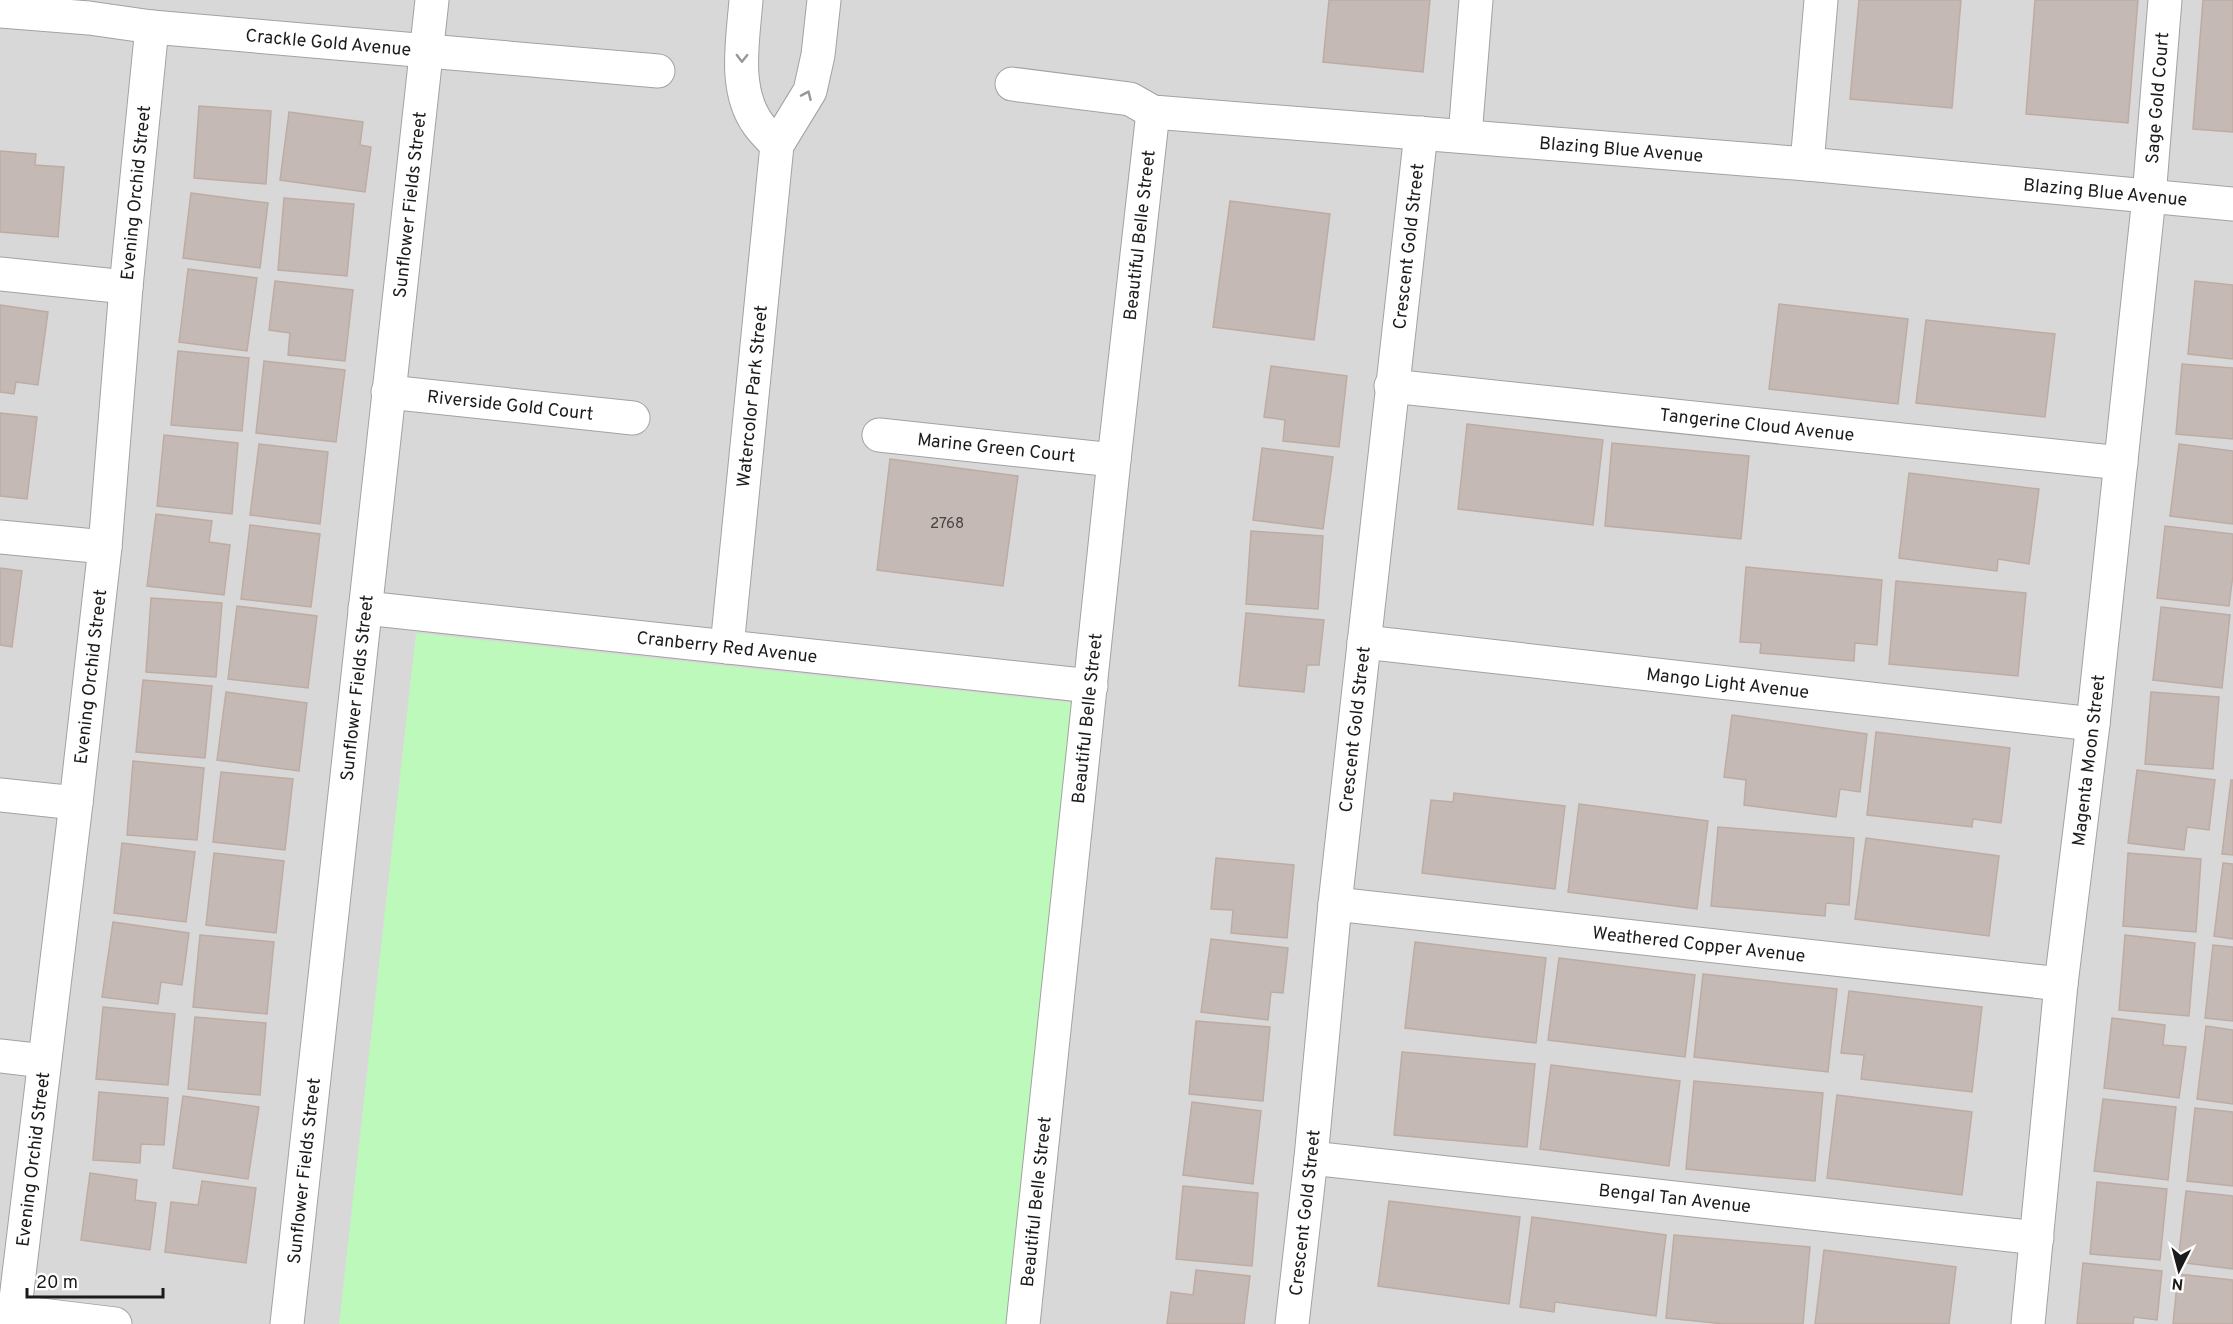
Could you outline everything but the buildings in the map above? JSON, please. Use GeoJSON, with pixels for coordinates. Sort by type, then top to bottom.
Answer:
{"type":"FeatureCollection","features":[{"type":"Feature","properties":{"kind":"street","name":"Sunflower Fields Street"},"geometry":{"type":"LineString","coordinates":[[287,1324],[432,0]]}},
{"type":"Feature","properties":{"kind":"street"},"geometry":{"type":"LineString","coordinates":[[746,0],[742,78],[746,99],[757,123],[777,145]]}},
{"type":"Feature","properties":{"kind":"street","name":"Watercolor Park Street"},"geometry":{"type":"LineString","coordinates":[[727,647],[777,145],[810,91],[818,55],[824,0]]}},
{"type":"Feature","properties":{"kind":"street"},"geometry":{"type":"LineString","coordinates":[[1465,136],[1476,0]]}},
{"type":"Feature","properties":{"kind":"street"},"geometry":{"type":"LineString","coordinates":[[1807,164],[1821,0]]}},
{"type":"Feature","properties":{"kind":"street","name":"Sage Gold Court"},"geometry":{"type":"LineString","coordinates":[[2149,197],[2165,0]]}},
{"type":"Feature","properties":{"kind":"street","name":"Crackle Gold Avenue"},"geometry":{"type":"LineString","coordinates":[[0,11],[90,9],[152,27],[658,71]]}},
{"type":"Feature","properties":{"kind":"street","name":"Evening Orchid Street"},"geometry":{"type":"LineString","coordinates":[[9,1315],[44,1061],[105,547],[126,287],[152,27]]}},
{"type":"Feature","properties":{"kind":"street","name":"Blazing Blue Avenue"},"geometry":{"type":"LineString","coordinates":[[1012,84],[1130,99],[1153,112],[1807,164],[2233,204]]}},
{"type":"Feature","properties":{"kind":"street","name":"Beautiful Belle Street"},"geometry":{"type":"LineString","coordinates":[[1023,1324],[1153,112]]}},
{"type":"Feature","properties":{"kind":"street","name":"Crescent Gold Street"},"geometry":{"type":"LineString","coordinates":[[1292,1324],[1391,386],[1421,133]]}},
{"type":"Feature","properties":{"kind":"street","name":"Magenta Moon Street"},"geometry":{"type":"LineString","coordinates":[[2028,1324],[2061,984],[2092,724],[2149,197]]}},
{"type":"Feature","properties":{"kind":"street"},"geometry":{"type":"LineString","coordinates":[[0,274],[126,287]]}},
{"type":"Feature","properties":{"kind":"street","name":"Tangerine Cloud Avenue"},"geometry":{"type":"LineString","coordinates":[[1391,386],[2121,463]]}},
{"type":"Feature","properties":{"kind":"street","name":"Riverside Gold Court"},"geometry":{"type":"LineString","coordinates":[[388,392],[633,418]]}},
{"type":"Feature","properties":{"kind":"street","name":"Marine Green Court"},"geometry":{"type":"LineString","coordinates":[[879,435],[1114,460]]}},
{"type":"Feature","properties":{"kind":"street"},"geometry":{"type":"LineString","coordinates":[[0,537],[105,547]]}},
{"type":"Feature","properties":{"kind":"street","name":"Cranberry Red Avenue"},"geometry":{"type":"LineString","coordinates":[[365,608],[1091,686]]}},
{"type":"Feature","properties":{"kind":"street","name":"Mango Light Avenue"},"geometry":{"type":"LineString","coordinates":[[1364,642],[2092,724]]}},
{"type":"Feature","properties":{"kind":"street"},"geometry":{"type":"LineString","coordinates":[[0,795],[76,803]]}},
{"type":"Feature","properties":{"kind":"street","name":"Weathered Copper Avenue"},"geometry":{"type":"LineString","coordinates":[[1335,904],[2061,984]]}},
{"type":"Feature","properties":{"kind":"street"},"geometry":{"type":"LineString","coordinates":[[0,1056],[44,1061]]}},
{"type":"Feature","properties":{"kind":"street","name":"Bengal Tan Avenue"},"geometry":{"type":"LineString","coordinates":[[1311,1158],[2037,1238]]}},
{"type":"Feature","properties":{"kind":"street"},"geometry":{"type":"LineString","coordinates":[[9,1315],[115,1324]]}},
{"type":"Feature","properties":{"kind":"shaded area"},"geometry":{"type":"Polygon","coordinates":[[[0,0],[2233,0],[2233,1324],[0,1324],[0,0]]]}},
{"type":"Feature","properties":{"kind":"green space"},"geometry":{"type":"Polygon","coordinates":[[[416,633],[1074,703],[1006,1324],[339,1324],[416,633]]]}}]}
